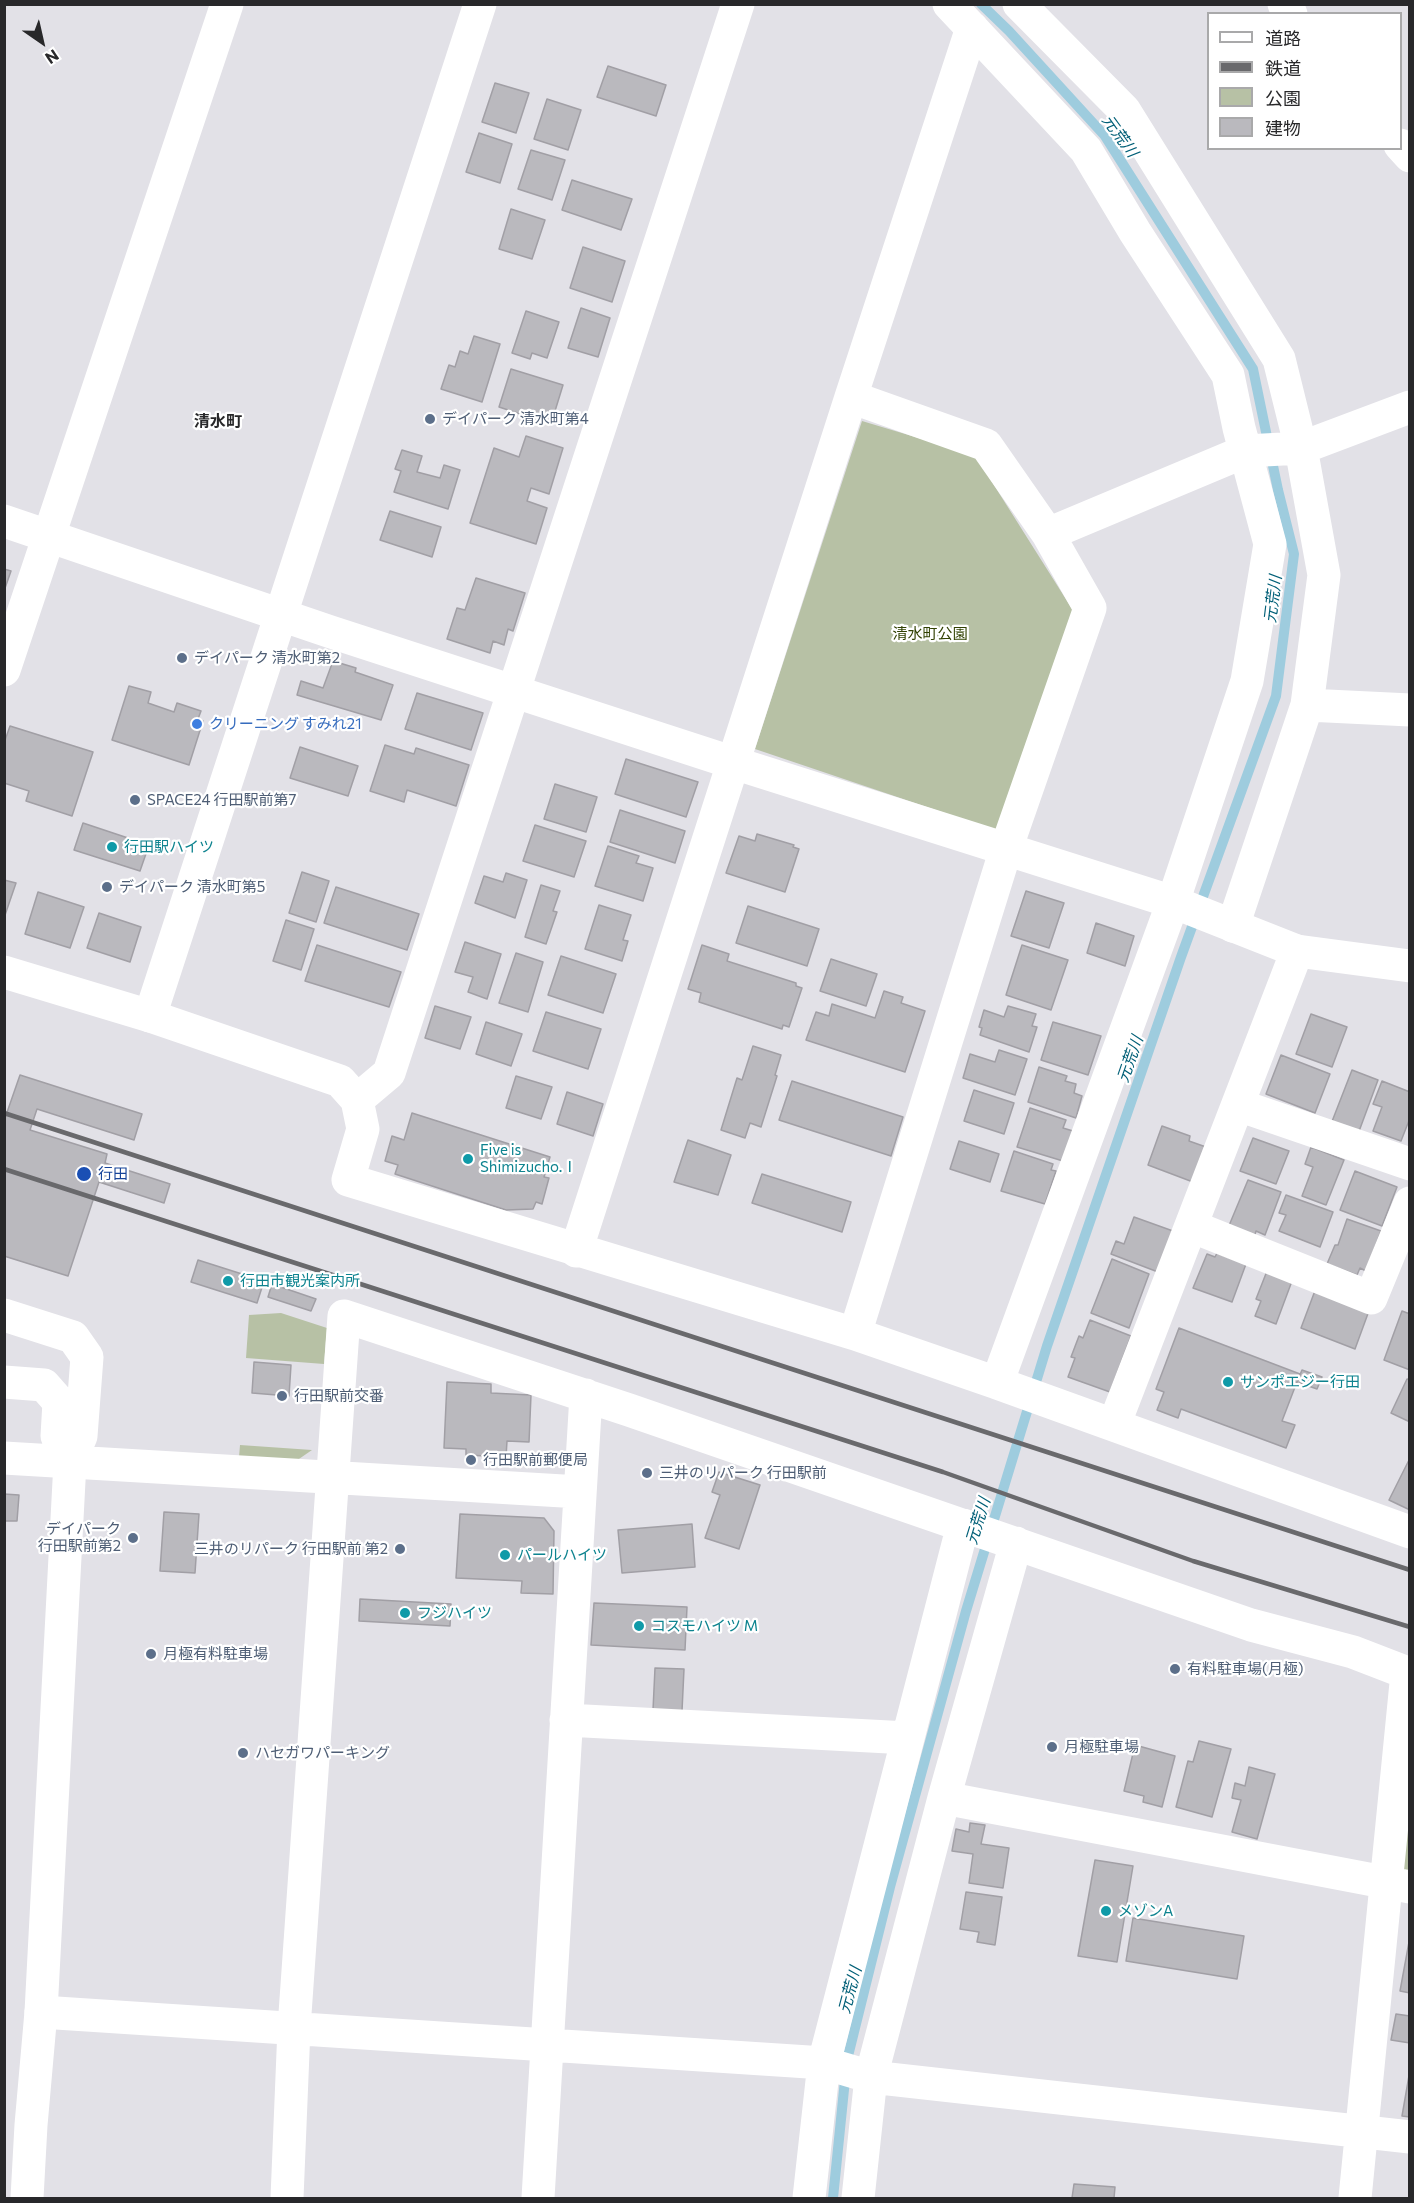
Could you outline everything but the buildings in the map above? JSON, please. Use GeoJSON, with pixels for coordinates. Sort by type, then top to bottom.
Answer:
{"type":"FeatureCollection","features":[{"type":"Feature","properties":{"kind":"street"},"geometry":{"type":"LineString","coordinates":[[4,670],[228,4]]}},
{"type":"Feature","properties":{"kind":"street"},"geometry":{"type":"LineString","coordinates":[[150,1017],[480,4]]}},
{"type":"Feature","properties":{"kind":"street"},"geometry":{"type":"LineString","coordinates":[[357,1100],[388,1073],[738,4]]}},
{"type":"Feature","properties":{"kind":"street"},"geometry":{"type":"LineString","coordinates":[[949,4],[1086,150],[1135,232],[1228,375],[1270,544],[1247,681],[1173,902],[997,1383]]}},
{"type":"Feature","properties":{"kind":"street"},"geometry":{"type":"LineString","coordinates":[[1019,4],[1124,110],[1279,358],[1301,448],[1324,575],[1307,705],[1233,926]]}},
{"type":"Feature","properties":{"kind":"street"},"geometry":{"type":"LineString","coordinates":[[576,1251],[972,28]]}},
{"type":"Feature","properties":{"kind":"street"},"geometry":{"type":"LineString","coordinates":[[851,397],[986,445],[1048,534],[1090,608],[1006,849],[855,1334]]}},
{"type":"Feature","properties":{"kind":"street"},"geometry":{"type":"LineString","coordinates":[[1048,534],[1246,451],[1301,448],[1410,407]]}},
{"type":"Feature","properties":{"kind":"street"},"geometry":{"type":"LineString","coordinates":[[4,521],[281,615],[734,763],[1173,902],[1297,951],[1410,966]]}},
{"type":"Feature","properties":{"kind":"street"},"geometry":{"type":"LineString","coordinates":[[1307,705],[1410,710]]}},
{"type":"Feature","properties":{"kind":"street"},"geometry":{"type":"LineString","coordinates":[[1114,1425],[1297,951]]}},
{"type":"Feature","properties":{"kind":"street"},"geometry":{"type":"LineString","coordinates":[[4,972],[150,1017],[340,1081],[357,1100],[363,1129],[348,1180],[855,1334],[1410,1532]]}},
{"type":"Feature","properties":{"kind":"street"},"geometry":{"type":"LineString","coordinates":[[1238,1105],[1410,1164]]}},
{"type":"Feature","properties":{"kind":"street"},"geometry":{"type":"LineString","coordinates":[[1191,1226],[1371,1298],[1410,1203]]}},
{"type":"Feature","properties":{"kind":"street"},"geometry":{"type":"LineString","coordinates":[[4,1315],[73,1337],[87,1357],[81,1436],[70,1462],[41,2012],[18,2124],[27,2199]]}},
{"type":"Feature","properties":{"kind":"street"},"geometry":{"type":"LineString","coordinates":[[287,2199],[294,2028],[344,1316],[586,1395],[1251,1625],[1353,1652],[1408,1673],[1398,1885],[1361,2131],[1354,2199]]}},
{"type":"Feature","properties":{"kind":"street"},"geometry":{"type":"LineString","coordinates":[[4,1382],[44,1384],[58,1402],[57,1436],[70,1462]]}},
{"type":"Feature","properties":{"kind":"street"},"geometry":{"type":"LineString","coordinates":[[538,2199],[586,1395]]}},
{"type":"Feature","properties":{"kind":"street"},"geometry":{"type":"LineString","coordinates":[[4,1458],[580,1492]]}},
{"type":"Feature","properties":{"kind":"street"},"geometry":{"type":"LineString","coordinates":[[809,2199],[824,2063],[963,1525]]}},
{"type":"Feature","properties":{"kind":"street"},"geometry":{"type":"LineString","coordinates":[[858,2199],[871,2077],[944,1798],[1016,1543]]}},
{"type":"Feature","properties":{"kind":"street"},"geometry":{"type":"LineString","coordinates":[[566,1720],[908,1738]]}},
{"type":"Feature","properties":{"kind":"street"},"geometry":{"type":"LineString","coordinates":[[944,1798],[1398,1885]]}},
{"type":"Feature","properties":{"kind":"street"},"geometry":{"type":"LineString","coordinates":[[41,2012],[824,2063],[871,2077],[1410,2137]]}},
{"type":"Feature","properties":{"kind":"green space","name":"清水町公園"},"geometry":{"type":"Polygon","coordinates":[[[862,421],[975,455],[1074,612],[1001,832],[755,749],[862,421]]]}},
{"type":"Feature","properties":{"kind":"green space"},"geometry":{"type":"Polygon","coordinates":[[[281,1313],[327,1328],[324,1364],[246,1358],[249,1315],[281,1313]]]}},
{"type":"Feature","properties":{"kind":"green space"},"geometry":{"type":"Polygon","coordinates":[[[240,1445],[312,1450],[296,1461],[239,1457],[240,1445]]]}},
{"type":"Feature","properties":{"kind":"green space"},"geometry":{"type":"Polygon","coordinates":[[[1409,1779],[1409,1872],[1401,1871],[1409,1779]]]}},
{"type":"Feature","properties":{"kind":"waterway","name":"元荒川"},"geometry":{"type":"LineString","coordinates":[[833,2198],[847,2060],[890,1887],[966,1611],[1047,1346],[1181,957],[1276,696],[1294,554],[1253,369],[1105,136],[1009,31],[981,4]]}},
{"type":"Feature","properties":{"kind":"railway"},"geometry":{"type":"LineString","coordinates":[[4,1113],[1410,1570]]}},
{"type":"Feature","properties":{"kind":"railway"},"geometry":{"type":"LineString","coordinates":[[4,1169],[943,1472],[1193,1561],[1410,1627]]}},
{"type":"Feature","properties":{"kind":"place","name":"デイパーク 清水町第4"},"geometry":{"type":"Point","coordinates":[430,419]}},
{"type":"Feature","properties":{"kind":"place","name":"デイパーク 清水町第2"},"geometry":{"type":"Point","coordinates":[182,658]}},
{"type":"Feature","properties":{"kind":"place","name":"クリーニング すみれ21"},"geometry":{"type":"Point","coordinates":[197,724]}},
{"type":"Feature","properties":{"kind":"place","name":"SPACE24 行田駅前第7"},"geometry":{"type":"Point","coordinates":[135,800]}},
{"type":"Feature","properties":{"kind":"place","name":"行田駅ハイツ"},"geometry":{"type":"Point","coordinates":[112,847]}},
{"type":"Feature","properties":{"kind":"place","name":"デイパーク 清水町第5"},"geometry":{"type":"Point","coordinates":[107,887]}},
{"type":"Feature","properties":{"kind":"place","name":"Five is Shimizucho.Ⅰ"},"geometry":{"type":"Point","coordinates":[468,1159]}},
{"type":"Feature","properties":{"kind":"place","name":"行田"},"geometry":{"type":"Point","coordinates":[84,1174]}},
{"type":"Feature","properties":{"kind":"place","name":"行田市観光案内所"},"geometry":{"type":"Point","coordinates":[228,1281]}},
{"type":"Feature","properties":{"kind":"place","name":"サンポエジー行田"},"geometry":{"type":"Point","coordinates":[1228,1382]}},
{"type":"Feature","properties":{"kind":"place","name":"行田駅前交番"},"geometry":{"type":"Point","coordinates":[282,1396]}},
{"type":"Feature","properties":{"kind":"place","name":"行田駅前郵便局"},"geometry":{"type":"Point","coordinates":[471,1460]}},
{"type":"Feature","properties":{"kind":"place","name":"三井のリパーク 行田駅前"},"geometry":{"type":"Point","coordinates":[647,1473]}},
{"type":"Feature","properties":{"kind":"place","name":"デイパーク 行田駅前第2"},"geometry":{"type":"Point","coordinates":[133,1538]}},
{"type":"Feature","properties":{"kind":"place","name":"三井のリパーク 行田駅前 第2"},"geometry":{"type":"Point","coordinates":[400,1549]}},
{"type":"Feature","properties":{"kind":"place","name":"パールハイツ"},"geometry":{"type":"Point","coordinates":[505,1555]}},
{"type":"Feature","properties":{"kind":"place","name":"フジハイツ"},"geometry":{"type":"Point","coordinates":[405,1613]}},
{"type":"Feature","properties":{"kind":"place","name":"コスモハイツ M"},"geometry":{"type":"Point","coordinates":[639,1626]}},
{"type":"Feature","properties":{"kind":"place","name":"月極有料駐車場"},"geometry":{"type":"Point","coordinates":[151,1654]}},
{"type":"Feature","properties":{"kind":"place","name":"有料駐車場(月極)"},"geometry":{"type":"Point","coordinates":[1175,1669]}},
{"type":"Feature","properties":{"kind":"place","name":"月極駐車場"},"geometry":{"type":"Point","coordinates":[1052,1747]}},
{"type":"Feature","properties":{"kind":"place","name":"ハセガワパーキング"},"geometry":{"type":"Point","coordinates":[243,1753]}},
{"type":"Feature","properties":{"kind":"place","name":"メゾンA"},"geometry":{"type":"Point","coordinates":[1106,1911]}},
{"type":"Feature","properties":{"kind":"district","name":"清水町"},"geometry":{"type":"Point","coordinates":[218,422]}}]}
